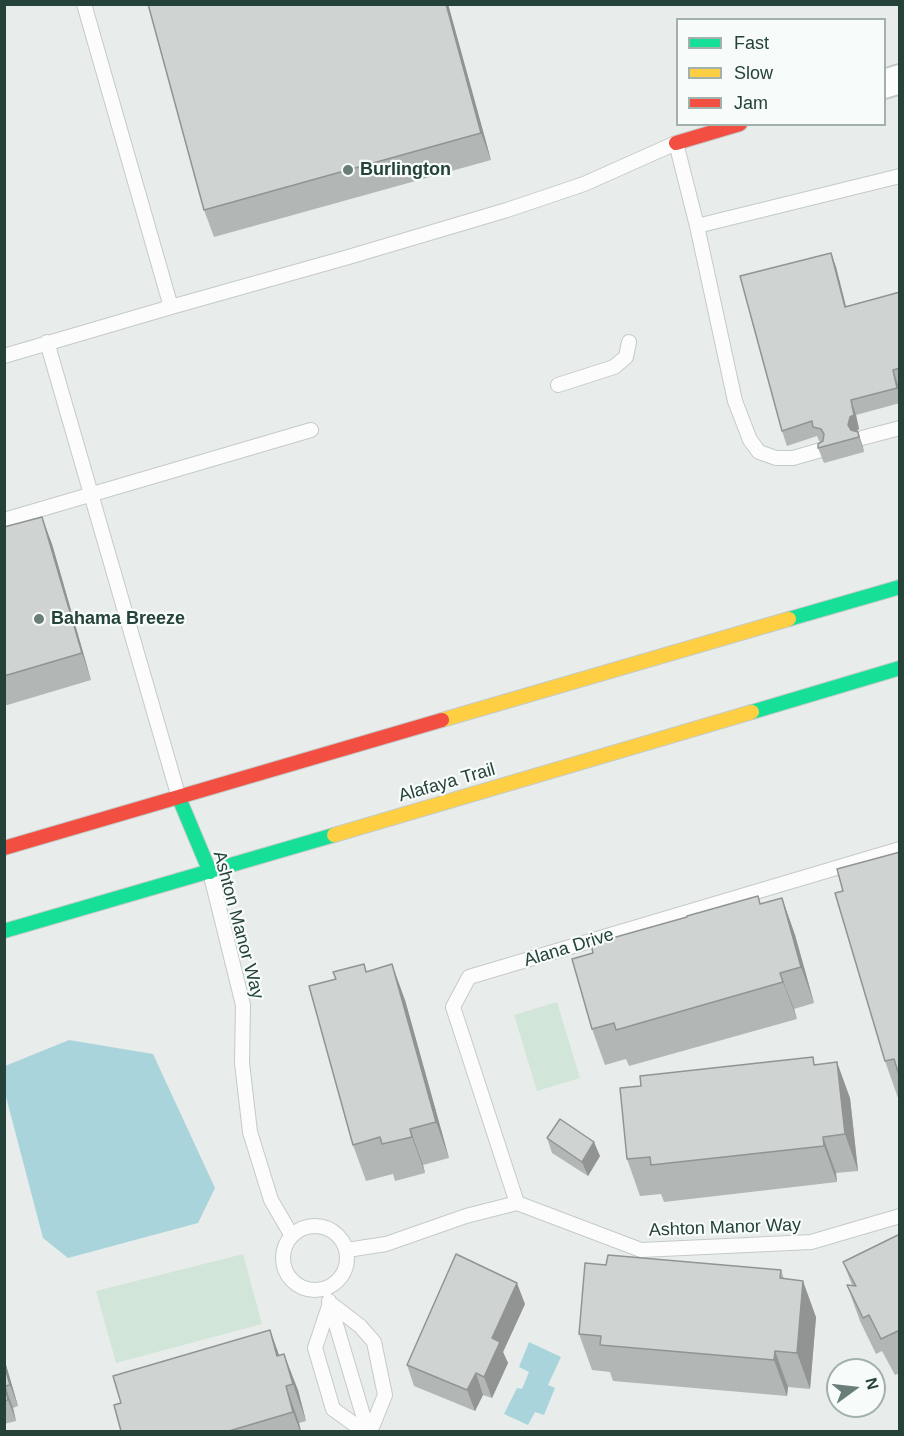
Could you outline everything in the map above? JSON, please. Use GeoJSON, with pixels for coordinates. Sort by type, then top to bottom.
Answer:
{"type":"FeatureCollection","features":[{"type":"Feature","properties":{"kind":"main road"},"geometry":{"type":"LineString","coordinates":[[676,143],[733,126]]}},
{"type":"Feature","properties":{"kind":"main road"},"geometry":{"type":"LineString","coordinates":[[4,848],[900,587]]}},
{"type":"Feature","properties":{"kind":"main road","name":"Alafaya Trail"},"geometry":{"type":"LineString","coordinates":[[4,931],[900,668]]}},
{"type":"Feature","properties":{"kind":"main road","name":"Ashton Manor Way"},"geometry":{"type":"LineString","coordinates":[[179,798],[210,872]]}},
{"type":"Feature","properties":{"kind":"lane"},"geometry":{"type":"LineString","coordinates":[[84,4],[171,307]]}},
{"type":"Feature","properties":{"kind":"lane"},"geometry":{"type":"LineString","coordinates":[[4,356],[507,210],[584,184],[676,143],[697,226],[735,401],[750,440],[759,452],[776,458],[793,458],[821,450]]}},
{"type":"Feature","properties":{"kind":"lane"},"geometry":{"type":"LineString","coordinates":[[697,226],[900,176]]}},
{"type":"Feature","properties":{"kind":"lane"},"geometry":{"type":"LineString","coordinates":[[47,342],[179,798]]}},
{"type":"Feature","properties":{"kind":"lane"},"geometry":{"type":"LineString","coordinates":[[558,385],[614,367],[626,357],[629,342]]}},
{"type":"Feature","properties":{"kind":"lane"},"geometry":{"type":"LineString","coordinates":[[862,438],[900,428]]}},
{"type":"Feature","properties":{"kind":"lane"},"geometry":{"type":"LineString","coordinates":[[4,520],[311,430]]}},
{"type":"Feature","properties":{"kind":"lane","name":"Alana Drive"},"geometry":{"type":"LineString","coordinates":[[517,1203],[453,1007],[469,977],[900,849]]}},
{"type":"Feature","properties":{"kind":"lane","name":"Ashton Manor Way"},"geometry":{"type":"LineString","coordinates":[[210,872],[243,1005],[242,1063],[250,1132],[271,1200],[292,1236]]}},
{"type":"Feature","properties":{"kind":"lane"},"geometry":{"type":"LineString","coordinates":[[347,1250],[386,1244],[466,1216],[517,1203]]}},
{"type":"Feature","properties":{"kind":"lane","name":"Ashton Manor Way"},"geometry":{"type":"LineString","coordinates":[[517,1203],[641,1250],[811,1242],[900,1216]]}},
{"type":"Feature","properties":{"kind":"lane"},"geometry":{"type":"LineString","coordinates":[[315,1225],[326,1227],[343,1240],[347,1250],[345,1271],[339,1280],[326,1288],[310,1290],[301,1287],[286,1273],[283,1251],[287,1241],[304,1227],[315,1225]]}},
{"type":"Feature","properties":{"kind":"lane"},"geometry":{"type":"LineString","coordinates":[[326,1288],[368,1431]]}},
{"type":"Feature","properties":{"kind":"lane"},"geometry":{"type":"LineString","coordinates":[[330,1304],[315,1348],[333,1409],[368,1431]]}},
{"type":"Feature","properties":{"kind":"lane"},"geometry":{"type":"LineString","coordinates":[[330,1304],[360,1326],[374,1342],[385,1395],[368,1431]]}},
{"type":"Feature","properties":{"kind":"green space"},"geometry":{"type":"Polygon","coordinates":[[[557,1002],[580,1078],[537,1091],[514,1015],[557,1002]]]}},
{"type":"Feature","properties":{"kind":"green space"},"geometry":{"type":"Polygon","coordinates":[[[243,1254],[262,1324],[116,1363],[96,1291],[243,1254]]]}},
{"type":"Feature","properties":{"kind":"water"},"geometry":{"type":"Polygon","coordinates":[[[69,1040],[153,1054],[215,1188],[198,1223],[68,1258],[43,1238],[5,1093],[5,1066],[69,1040]]]}},
{"type":"Feature","properties":{"kind":"water"},"geometry":{"type":"Polygon","coordinates":[[[529,1342],[561,1357],[548,1385],[555,1388],[544,1415],[535,1412],[528,1425],[504,1414],[517,1388],[522,1389],[529,1372],[519,1367],[529,1342]]]}},
{"type":"Feature","properties":{"kind":"building"},"geometry":{"type":"Polygon","coordinates":[[[148,4],[446,4],[481,133],[204,210],[148,4]]]}},
{"type":"Feature","properties":{"kind":"building"},"geometry":{"type":"Polygon","coordinates":[[[831,253],[845,307],[900,292],[900,368],[893,370],[897,388],[851,400],[854,415],[850,417],[848,425],[851,430],[858,432],[859,437],[818,448],[818,444],[823,441],[824,434],[821,429],[813,427],[812,421],[782,431],[740,276],[831,253]]]}},
{"type":"Feature","properties":{"kind":"building","name":"Bahama Breeze"},"geometry":{"type":"Polygon","coordinates":[[[42,517],[82,653],[4,676],[4,527],[42,517]]]}},
{"type":"Feature","properties":{"kind":"building"},"geometry":{"type":"Polygon","coordinates":[[[900,852],[900,1078],[894,1059],[885,1061],[835,893],[843,891],[837,869],[900,852]]]}},
{"type":"Feature","properties":{"kind":"building"},"geometry":{"type":"Polygon","coordinates":[[[758,896],[760,904],[782,898],[801,967],[780,973],[783,982],[616,1030],[614,1023],[592,1029],[572,959],[593,953],[591,944],[758,896]]]}},
{"type":"Feature","properties":{"kind":"building"},"geometry":{"type":"Polygon","coordinates":[[[364,964],[366,972],[392,964],[436,1122],[410,1129],[412,1137],[382,1144],[380,1137],[353,1145],[309,986],[336,979],[333,972],[364,964]]]}},
{"type":"Feature","properties":{"kind":"building"},"geometry":{"type":"Polygon","coordinates":[[[813,1057],[814,1065],[837,1062],[845,1134],[823,1137],[824,1146],[651,1165],[650,1157],[627,1159],[620,1088],[641,1086],[640,1076],[813,1057]]]}},
{"type":"Feature","properties":{"kind":"building"},"geometry":{"type":"Polygon","coordinates":[[[560,1119],[594,1142],[582,1162],[547,1138],[560,1119]]]}},
{"type":"Feature","properties":{"kind":"building"},"geometry":{"type":"Polygon","coordinates":[[[900,1234],[900,1330],[881,1339],[869,1315],[863,1318],[847,1285],[856,1286],[843,1262],[900,1234]]]}},
{"type":"Feature","properties":{"kind":"building"},"geometry":{"type":"Polygon","coordinates":[[[456,1254],[517,1283],[492,1338],[500,1342],[484,1377],[476,1373],[467,1390],[407,1365],[456,1254]]]}},
{"type":"Feature","properties":{"kind":"building"},"geometry":{"type":"Polygon","coordinates":[[[608,1255],[781,1270],[780,1278],[803,1281],[797,1353],[775,1351],[774,1360],[600,1345],[601,1336],[579,1334],[585,1263],[606,1265],[608,1255]]]}},
{"type":"Feature","properties":{"kind":"building"},"geometry":{"type":"Polygon","coordinates":[[[270,1330],[277,1356],[284,1354],[293,1384],[286,1386],[293,1412],[229,1431],[121,1431],[114,1405],[121,1403],[113,1376],[270,1330]]]}},
{"type":"Feature","properties":{"kind":"building"},"geometry":{"type":"Polygon","coordinates":[[[4,1364],[10,1385],[5,1386],[8,1400],[4,1401],[4,1364]]]}},
{"type":"Feature","properties":{"kind":"traffic: fast"},"geometry":{"type":"LineString","coordinates":[[789,619],[900,587]]}},
{"type":"Feature","properties":{"kind":"traffic: fast"},"geometry":{"type":"LineString","coordinates":[[752,712],[900,668]]}},
{"type":"Feature","properties":{"kind":"traffic: fast"},"geometry":{"type":"LineString","coordinates":[[179,798],[210,872]]}},
{"type":"Feature","properties":{"kind":"traffic: fast"},"geometry":{"type":"LineString","coordinates":[[4,931],[334,835]]}},
{"type":"Feature","properties":{"kind":"traffic: slow"},"geometry":{"type":"LineString","coordinates":[[442,720],[789,619]]}},
{"type":"Feature","properties":{"kind":"traffic: slow"},"geometry":{"type":"LineString","coordinates":[[334,835],[752,712]]}},
{"type":"Feature","properties":{"kind":"traffic: jam"},"geometry":{"type":"LineString","coordinates":[[676,143],[733,126]]}},
{"type":"Feature","properties":{"kind":"traffic: jam"},"geometry":{"type":"LineString","coordinates":[[4,848],[442,720]]}},
{"type":"Feature","properties":{"kind":"place","name":"Burlington"},"geometry":{"type":"Point","coordinates":[348,170]}},
{"type":"Feature","properties":{"kind":"place","name":"Bahama Breeze"},"geometry":{"type":"Point","coordinates":[39,619]}}]}
